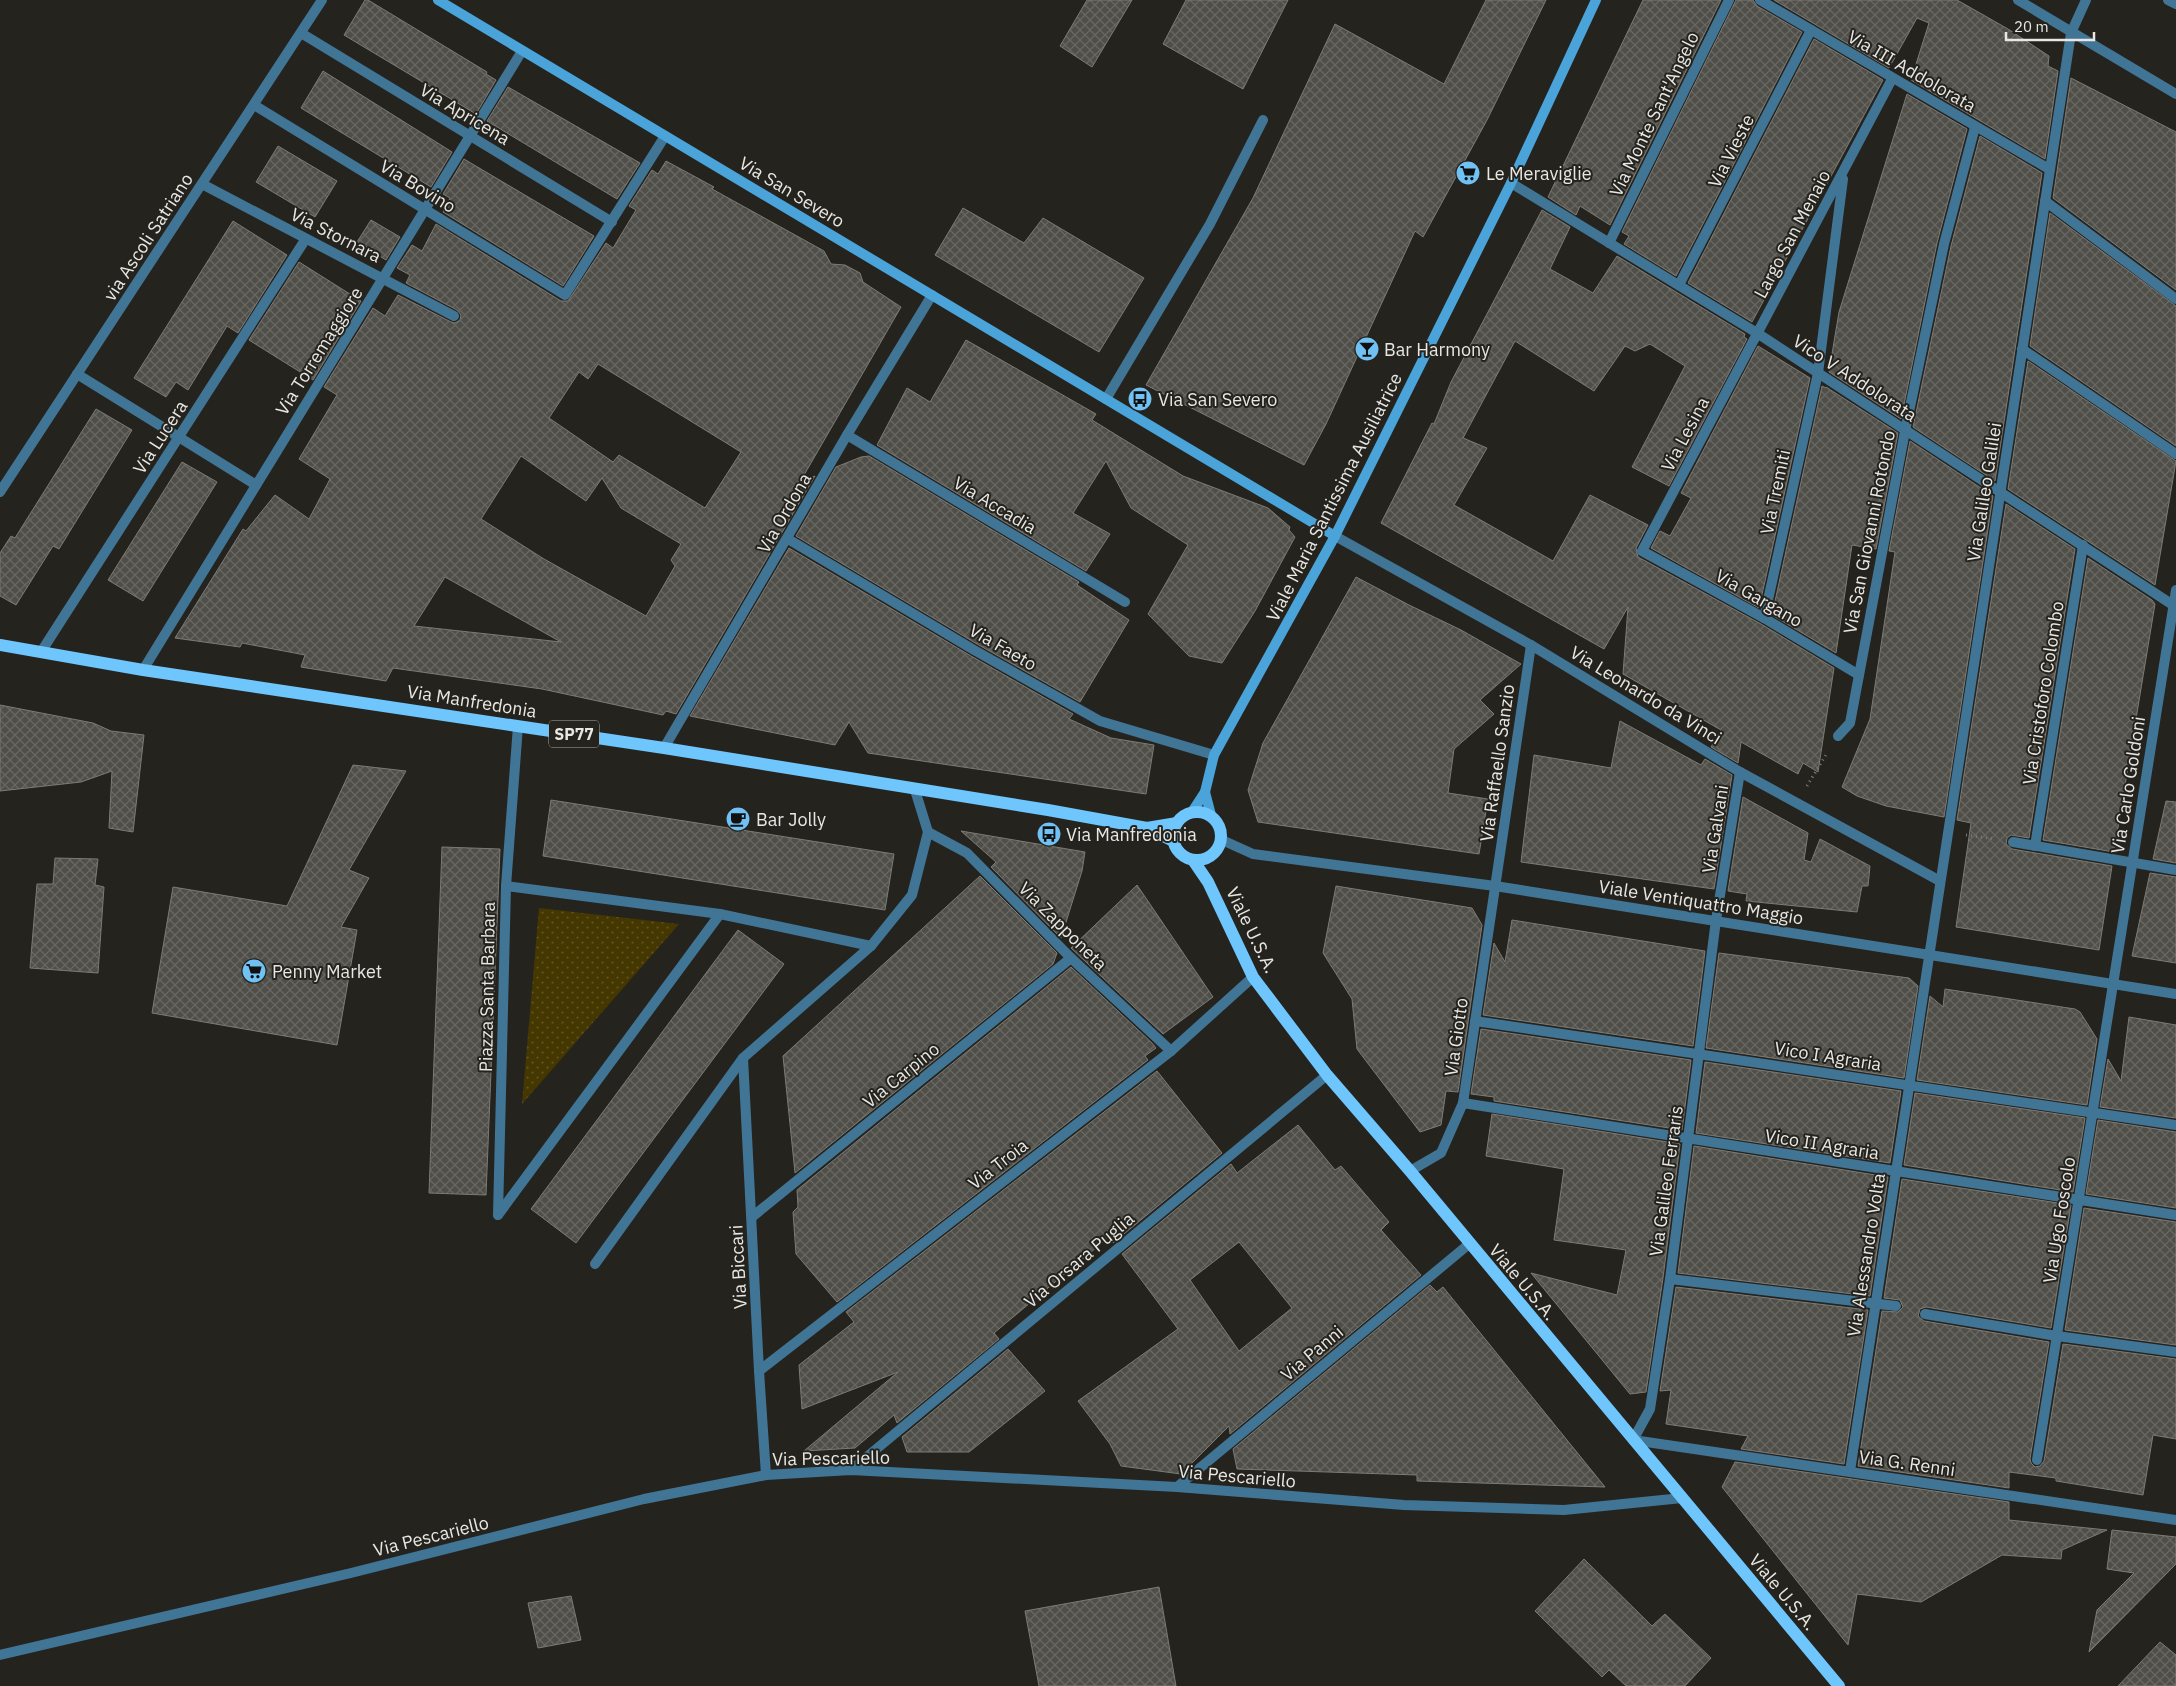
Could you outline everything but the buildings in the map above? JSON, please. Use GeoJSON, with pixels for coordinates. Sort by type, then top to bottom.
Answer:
{"type":"FeatureCollection","features":[{"type":"Feature","properties":{"kind":"main road","name":"Via Manfredonia"},"geometry":{"type":"LineString","coordinates":[[0,645],[143,670],[664,748],[1147,828]]}},
{"type":"Feature","properties":{"kind":"main road"},"geometry":{"type":"LineString","coordinates":[[1202,811],[1211,815],[1218,822],[1222,830],[1222,840],[1218,849],[1212,856],[1203,860],[1193,860],[1184,857],[1177,850],[1173,842],[1173,832],[1177,823],[1183,816],[1192,812],[1202,811]]}},
{"type":"Feature","properties":{"kind":"main road","name":"SP77"},"geometry":{"type":"LineString","coordinates":[[1147,828],[1177,823]]}},
{"type":"Feature","properties":{"kind":"main road","name":"SP77"},"geometry":{"type":"LineString","coordinates":[[1147,828],[1173,842]]}},
{"type":"Feature","properties":{"kind":"main road"},"geometry":{"type":"LineString","coordinates":[[1208,882],[1212,856]]}},
{"type":"Feature","properties":{"kind":"main road","name":"Viale U.S.A."},"geometry":{"type":"LineString","coordinates":[[1193,860],[1208,882],[1253,977],[1327,1075],[1410,1171],[1839,1686]]}},
{"type":"Feature","properties":{"kind":"street","name":"via Ascoli Satriano"},"geometry":{"type":"LineString","coordinates":[[0,492],[322,0]]}},
{"type":"Feature","properties":{"kind":"street","name":"Via San Severo"},"geometry":{"type":"LineString","coordinates":[[438,0],[1335,536]]}},
{"type":"Feature","properties":{"kind":"street","name":"Viale Maria Santissima Ausiliatrice"},"geometry":{"type":"LineString","coordinates":[[1206,792],[1214,755],[1335,536],[1511,183],[1596,0]]}},
{"type":"Feature","properties":{"kind":"street","name":"Via Monte Sant'Angelo"},"geometry":{"type":"LineString","coordinates":[[1609,243],[1729,0]]}},
{"type":"Feature","properties":{"kind":"street","name":"Via III Addolorata"},"geometry":{"type":"LineString","coordinates":[[1760,0],[1892,79],[2049,169]]}},
{"type":"Feature","properties":{"kind":"street"},"geometry":{"type":"LineString","coordinates":[[2018,0],[2176,94]]}},
{"type":"Feature","properties":{"kind":"street","name":"Via Galileo Galilei"},"geometry":{"type":"LineString","coordinates":[[1930,956],[2071,32],[2086,0]]}},
{"type":"Feature","properties":{"kind":"street"},"geometry":{"type":"LineString","coordinates":[[2168,0],[2176,4]]}},
{"type":"Feature","properties":{"kind":"street","name":"Via Vieste"},"geometry":{"type":"LineString","coordinates":[[1679,286],[1811,30]]}},
{"type":"Feature","properties":{"kind":"street","name":"Via Apricena"},"geometry":{"type":"LineString","coordinates":[[300,33],[612,222]]}},
{"type":"Feature","properties":{"kind":"street","name":"Via Torremaggiore"},"geometry":{"type":"LineString","coordinates":[[143,670],[522,50]]}},
{"type":"Feature","properties":{"kind":"street"},"geometry":{"type":"LineString","coordinates":[[1844,171],[1892,79]]}},
{"type":"Feature","properties":{"kind":"street","name":"Via Bovino"},"geometry":{"type":"LineString","coordinates":[[254,105],[566,295],[612,222]]}},
{"type":"Feature","properties":{"kind":"street"},"geometry":{"type":"LineString","coordinates":[[1106,399],[1210,224],[1263,120]]}},
{"type":"Feature","properties":{"kind":"street","name":"Via San Giovanni Rotondo"},"geometry":{"type":"LineString","coordinates":[[1838,736],[1850,723],[1905,431],[1944,244],[1975,127]]}},
{"type":"Feature","properties":{"kind":"street"},"geometry":{"type":"LineString","coordinates":[[612,222],[665,136]]}},
{"type":"Feature","properties":{"kind":"street","name":"Largo San Menaio"},"geometry":{"type":"LineString","coordinates":[[1757,333],[1844,171]]}},
{"type":"Feature","properties":{"kind":"street","name":"Largo San Menaio"},"geometry":{"type":"LineString","coordinates":[[1818,374],[1844,171]]}},
{"type":"Feature","properties":{"kind":"street","name":"Vico V Addolorata"},"geometry":{"type":"LineString","coordinates":[[1511,183],[1757,333],[2175,606]]}},
{"type":"Feature","properties":{"kind":"street","name":"Via Stornara"},"geometry":{"type":"LineString","coordinates":[[202,184],[306,240],[383,277],[454,316]]}},
{"type":"Feature","properties":{"kind":"street"},"geometry":{"type":"LineString","coordinates":[[2045,200],[2176,299]]}},
{"type":"Feature","properties":{"kind":"street","name":"Via Lucera"},"geometry":{"type":"LineString","coordinates":[[41,652],[306,240]]}},
{"type":"Feature","properties":{"kind":"street","name":"Via Ordona"},"geometry":{"type":"LineString","coordinates":[[664,748],[788,539],[847,435],[932,295]]}},
{"type":"Feature","properties":{"kind":"street","name":"Via Lesina"},"geometry":{"type":"LineString","coordinates":[[1642,551],[1757,333]]}},
{"type":"Feature","properties":{"kind":"street"},"geometry":{"type":"LineString","coordinates":[[2022,349],[2176,454]]}},
{"type":"Feature","properties":{"kind":"street"},"geometry":{"type":"LineString","coordinates":[[77,374],[256,485]]}},
{"type":"Feature","properties":{"kind":"street","name":"Via Tremiti"},"geometry":{"type":"LineString","coordinates":[[1764,618],[1818,374]]}},
{"type":"Feature","properties":{"kind":"street","name":"Via Accadia"},"geometry":{"type":"LineString","coordinates":[[847,435],[1125,602]]}},
{"type":"Feature","properties":{"kind":"street","name":"Via Leonardo da Vinci"},"geometry":{"type":"LineString","coordinates":[[1335,536],[1531,645],[1740,772],[1940,881]]}},
{"type":"Feature","properties":{"kind":"street","name":"Via Faeto"},"geometry":{"type":"LineString","coordinates":[[788,539],[974,650],[1100,722],[1214,755]]}},
{"type":"Feature","properties":{"kind":"street","name":"Via Cristoforo Colombo"},"geometry":{"type":"LineString","coordinates":[[2035,846],[2083,545]]}},
{"type":"Feature","properties":{"kind":"street","name":"Via Gargano"},"geometry":{"type":"LineString","coordinates":[[1642,551],[1764,618],[1859,675]]}},
{"type":"Feature","properties":{"kind":"street","name":"Via Carlo Goldoni"},"geometry":{"type":"LineString","coordinates":[[2113,985],[2175,606],[2176,590]]}},
{"type":"Feature","properties":{"kind":"street","name":"Via Raffaello Sanzio"},"geometry":{"type":"LineString","coordinates":[[1495,886],[1531,645]]}},
{"type":"Feature","properties":{"kind":"street"},"geometry":{"type":"LineString","coordinates":[[506,886],[518,726]]}},
{"type":"Feature","properties":{"kind":"street","name":"Via Galvani"},"geometry":{"type":"LineString","coordinates":[[1716,920],[1740,772]]}},
{"type":"Feature","properties":{"kind":"street"},"geometry":{"type":"LineString","coordinates":[[595,1264],[743,1058],[871,946],[912,895],[928,832],[915,790]]}},
{"type":"Feature","properties":{"kind":"street"},"geometry":{"type":"LineString","coordinates":[[1192,812],[1206,792]]}},
{"type":"Feature","properties":{"kind":"street"},"geometry":{"type":"LineString","coordinates":[[1206,792],[1211,815]]}},
{"type":"Feature","properties":{"kind":"street","name":"Via Zapponeta"},"geometry":{"type":"LineString","coordinates":[[928,832],[967,854],[1071,958],[1171,1051]]}},
{"type":"Feature","properties":{"kind":"street","name":"Viale Ventiquattro Maggio"},"geometry":{"type":"LineString","coordinates":[[1222,840],[1253,854],[1495,886],[2176,994]]}},
{"type":"Feature","properties":{"kind":"street"},"geometry":{"type":"LineString","coordinates":[[2014,842],[2176,870]]}},
{"type":"Feature","properties":{"kind":"street","name":"Piazza Santa Barbara"},"geometry":{"type":"LineString","coordinates":[[720,914],[498,1215],[506,886],[720,914],[871,946]]}},
{"type":"Feature","properties":{"kind":"street","name":"Via Giotto"},"geometry":{"type":"LineString","coordinates":[[1410,1171],[1441,1153],[1463,1103],[1495,886]]}},
{"type":"Feature","properties":{"kind":"street","name":"Via Galileo Ferraris"},"geometry":{"type":"LineString","coordinates":[[1633,1440],[1650,1410],[1670,1279],[1716,920]]}},
{"type":"Feature","properties":{"kind":"street","name":"Via Alessandro Volta"},"geometry":{"type":"LineString","coordinates":[[1850,1471],[1930,956]]}},
{"type":"Feature","properties":{"kind":"street","name":"Via Carpino"},"geometry":{"type":"LineString","coordinates":[[752,1217],[1071,958]]}},
{"type":"Feature","properties":{"kind":"street","name":"Via Troia"},"geometry":{"type":"LineString","coordinates":[[758,1371],[1171,1051],[1253,977]]}},
{"type":"Feature","properties":{"kind":"street","name":"Via Ugo Foscolo"},"geometry":{"type":"LineString","coordinates":[[2037,1460],[2113,985]]}},
{"type":"Feature","properties":{"kind":"street","name":"Vico I Agraria"},"geometry":{"type":"LineString","coordinates":[[1475,1021],[2176,1125]]}},
{"type":"Feature","properties":{"kind":"street","name":"Via Biccari"},"geometry":{"type":"LineString","coordinates":[[743,1058],[758,1371],[766,1475]]}},
{"type":"Feature","properties":{"kind":"street","name":"Via Orsara Puglia"},"geometry":{"type":"LineString","coordinates":[[852,1470],[1327,1075]]}},
{"type":"Feature","properties":{"kind":"street","name":"Vico II Agraria"},"geometry":{"type":"LineString","coordinates":[[1463,1103],[1688,1140],[2176,1215]]}},
{"type":"Feature","properties":{"kind":"street","name":"Via Panni"},"geometry":{"type":"LineString","coordinates":[[1177,1487],[1469,1244]]}},
{"type":"Feature","properties":{"kind":"street"},"geometry":{"type":"LineString","coordinates":[[1670,1279],[1896,1306]]}},
{"type":"Feature","properties":{"kind":"street"},"geometry":{"type":"LineString","coordinates":[[1925,1314],[2057,1336],[2176,1352]]}},
{"type":"Feature","properties":{"kind":"street","name":"Via G. Renni"},"geometry":{"type":"LineString","coordinates":[[1633,1440],[2176,1520]]}},
{"type":"Feature","properties":{"kind":"street","name":"Via Pescariello"},"geometry":{"type":"LineString","coordinates":[[0,1655],[352,1573],[644,1499],[766,1475],[852,1470],[1177,1487],[1404,1505],[1564,1510],[1682,1498]]}},
{"type":"Feature","properties":{"kind":"path"},"geometry":{"type":"LineString","coordinates":[[1812,778],[1838,736]]}},
{"type":"Feature","properties":{"kind":"shaded area"},"geometry":{"type":"Polygon","coordinates":[[[539,908],[679,924],[522,1104],[539,908]]]}},
{"type":"Feature","properties":{"kind":"place","name":"Le Meraviglie"},"geometry":{"type":"Point","coordinates":[1468,173]}},
{"type":"Feature","properties":{"kind":"place","name":"Bar Harmony"},"geometry":{"type":"Point","coordinates":[1367,349]}},
{"type":"Feature","properties":{"kind":"place","name":"Via San Severo"},"geometry":{"type":"Point","coordinates":[1140,399]}},
{"type":"Feature","properties":{"kind":"place","name":"Bar Jolly"},"geometry":{"type":"Point","coordinates":[738,819]}},
{"type":"Feature","properties":{"kind":"place","name":"Via Manfredonia"},"geometry":{"type":"Point","coordinates":[1049,834]}},
{"type":"Feature","properties":{"kind":"place","name":"Penny Market"},"geometry":{"type":"Point","coordinates":[254,971]}}]}
